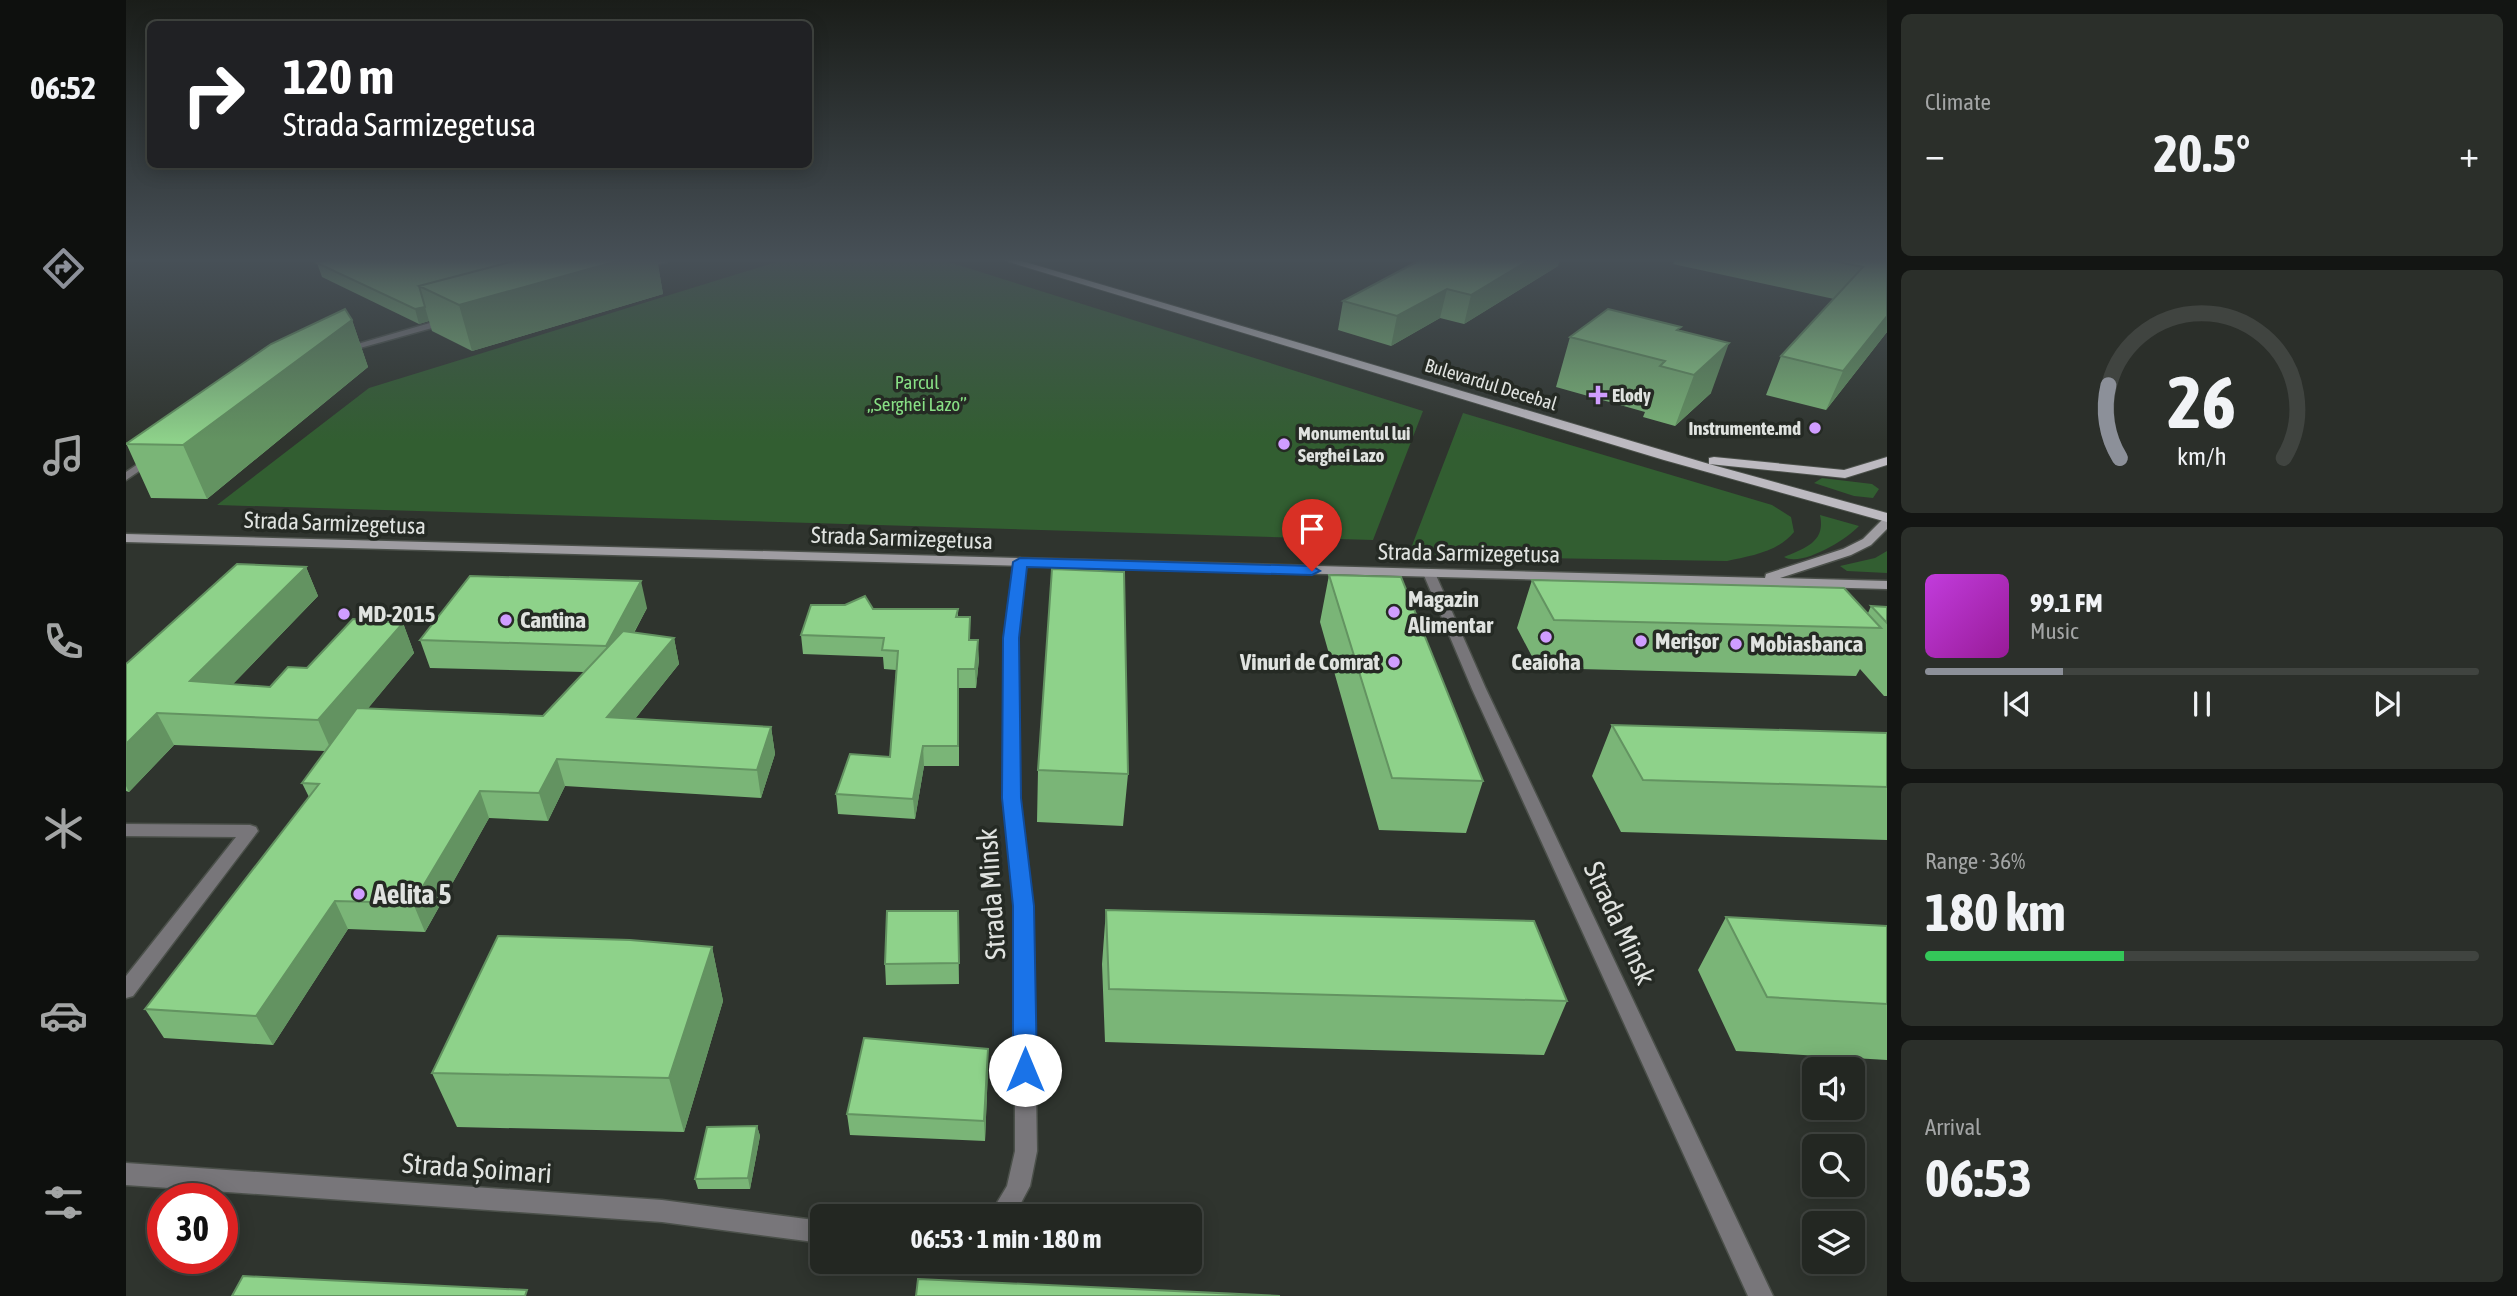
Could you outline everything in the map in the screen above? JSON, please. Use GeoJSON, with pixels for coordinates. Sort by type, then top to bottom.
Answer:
{"type":"FeatureCollection","features":[{"type":"Feature","properties":{"kind":"main road","name":"Bulevardul Decebal"},"geometry":{"type":"LineString","coordinates":[[1207,319],[1887,520]]}},
{"type":"Feature","properties":{"kind":"main road"},"geometry":{"type":"LineString","coordinates":[[1669,457],[1845,474],[1887,461]]}},
{"type":"Feature","properties":{"kind":"main road"},"geometry":{"type":"LineString","coordinates":[[1763,580],[1847,552],[1867,542],[1887,520]]}},
{"type":"Feature","properties":{"kind":"main road","name":"Strada Sarmizegetusa"},"geometry":{"type":"LineString","coordinates":[[126,538],[1887,585]]}},
{"type":"Feature","properties":{"kind":"street"},"geometry":{"type":"LineString","coordinates":[[329,354],[452,319]]}},
{"type":"Feature","properties":{"kind":"street"},"geometry":{"type":"LineString","coordinates":[[126,477],[166,447]]}},
{"type":"Feature","properties":{"kind":"street","name":"Strada Minsk"},"geometry":{"type":"LineString","coordinates":[[1009,1204],[1023,1178],[1026,1151],[1024,906],[1011,798],[1011,638],[1020,562]]}},
{"type":"Feature","properties":{"kind":"street","name":"Strada Minsk"},"geometry":{"type":"LineString","coordinates":[[1429,573],[1479,689],[1761,1296]]}},
{"type":"Feature","properties":{"kind":"street"},"geometry":{"type":"LineString","coordinates":[[126,830],[250,831],[126,990]]}},
{"type":"Feature","properties":{"kind":"street","name":"Strada Șoimari"},"geometry":{"type":"LineString","coordinates":[[126,1174],[662,1211],[810,1230]]}},
{"type":"Feature","properties":{"kind":"green space","name":"Parcul „Serghei Lazo”"},"geometry":{"type":"Polygon","coordinates":[[[590,319],[1132,319],[1423,411],[1373,540],[217,505],[369,388],[590,319]]]}},
{"type":"Feature","properties":{"kind":"green space"},"geometry":{"type":"Polygon","coordinates":[[[1463,413],[1772,505],[1791,517],[1794,532],[1772,549],[1727,561],[1408,556],[1463,413]]]}},
{"type":"Feature","properties":{"kind":"green space"},"geometry":{"type":"Polygon","coordinates":[[[1822,478],[1872,484],[1879,489],[1873,498],[1854,496],[1814,483],[1822,478]]]}},
{"type":"Feature","properties":{"kind":"green space"},"geometry":{"type":"Polygon","coordinates":[[[1820,515],[1859,526],[1834,545],[1812,555],[1792,559],[1784,557],[1806,547],[1817,538],[1820,532],[1820,515]]]}},
{"type":"Feature","properties":{"kind":"green space"},"geometry":{"type":"Polygon","coordinates":[[[1887,551],[1887,573],[1847,571],[1840,566],[1875,558],[1887,551]]]}},
{"type":"Feature","properties":{"kind":"building"},"geometry":{"type":"Polygon","coordinates":[[[323,319],[352,320],[183,445],[126,444],[271,344],[323,319]]]}},
{"type":"Feature","properties":{"kind":"building"},"geometry":{"type":"Polygon","coordinates":[[[1594,319],[1651,319],[1681,327],[1677,330],[1729,343],[1694,375],[1660,366],[1665,361],[1570,337],[1594,319]]]}},
{"type":"Feature","properties":{"kind":"building"},"geometry":{"type":"Polygon","coordinates":[[[1815,319],[1884,319],[1843,371],[1781,356],[1815,319]]]}},
{"type":"Feature","properties":{"kind":"building"},"geometry":{"type":"Polygon","coordinates":[[[237,564],[306,567],[190,681],[270,687],[288,667],[307,668],[353,619],[403,623],[318,720],[157,713],[126,744],[126,664],[237,564]]]}},
{"type":"Feature","properties":{"kind":"building"},"geometry":{"type":"Polygon","coordinates":[[[1052,569],[1124,572],[1128,774],[1038,770],[1052,569]]]}},
{"type":"Feature","properties":{"kind":"building"},"geometry":{"type":"Polygon","coordinates":[[[1329,575],[1401,577],[1483,781],[1392,778],[1329,575]]]}},
{"type":"Feature","properties":{"kind":"building"},"geometry":{"type":"Polygon","coordinates":[[[470,576],[641,581],[606,646],[420,640],[470,576]]]}},
{"type":"Feature","properties":{"kind":"building"},"geometry":{"type":"Polygon","coordinates":[[[1532,580],[1844,588],[1881,628],[1554,620],[1532,580]]]}},
{"type":"Feature","properties":{"kind":"building"},"geometry":{"type":"Polygon","coordinates":[[[865,596],[873,609],[958,609],[956,617],[970,617],[969,640],[978,640],[975,669],[958,669],[958,746],[923,746],[913,799],[836,794],[850,754],[890,757],[898,651],[882,650],[884,638],[801,635],[811,605],[845,605],[865,596]]]}},
{"type":"Feature","properties":{"kind":"building"},"geometry":{"type":"Polygon","coordinates":[[[1871,606],[1887,607],[1887,623],[1871,606]]]}},
{"type":"Feature","properties":{"kind":"building"},"geometry":{"type":"Polygon","coordinates":[[[623,631],[674,638],[607,717],[771,727],[757,770],[557,759],[539,793],[480,791],[413,903],[335,901],[256,1016],[145,1009],[319,784],[302,783],[357,708],[543,716],[623,631]]]}},
{"type":"Feature","properties":{"kind":"building"},"geometry":{"type":"Polygon","coordinates":[[[1612,725],[1887,733],[1887,787],[1643,780],[1612,725]]]}},
{"type":"Feature","properties":{"kind":"building"},"geometry":{"type":"Polygon","coordinates":[[[1106,910],[1534,921],[1567,1001],[1109,989],[1106,910]]]}},
{"type":"Feature","properties":{"kind":"building"},"geometry":{"type":"Polygon","coordinates":[[[887,911],[958,911],[959,963],[885,964],[887,911]]]}},
{"type":"Feature","properties":{"kind":"building"},"geometry":{"type":"Polygon","coordinates":[[[1726,917],[1887,926],[1887,1004],[1767,997],[1726,917]]]}},
{"type":"Feature","properties":{"kind":"building"},"geometry":{"type":"Polygon","coordinates":[[[498,936],[630,940],[712,947],[669,1078],[432,1073],[498,936]]]}},
{"type":"Feature","properties":{"kind":"building"},"geometry":{"type":"Polygon","coordinates":[[[864,1038],[988,1049],[984,1121],[847,1114],[864,1038]]]}},
{"type":"Feature","properties":{"kind":"building"},"geometry":{"type":"Polygon","coordinates":[[[757,1126],[748,1178],[695,1179],[707,1127],[757,1126]]]}},
{"type":"Feature","properties":{"kind":"building"},"geometry":{"type":"Polygon","coordinates":[[[243,1276],[527,1290],[525,1296],[232,1296],[243,1276]]]}},
{"type":"Feature","properties":{"kind":"building"},"geometry":{"type":"Polygon","coordinates":[[[918,1279],[1280,1296],[916,1296],[918,1279]]]}},
{"type":"Feature","properties":{"kind":"place","name":"Elody"},"geometry":{"type":"Point","coordinates":[1598,395]}},
{"type":"Feature","properties":{"kind":"place","name":"Instrumente.md"},"geometry":{"type":"Point","coordinates":[1815,428]}},
{"type":"Feature","properties":{"kind":"place","name":"Monumentul lui Serghei Lazo"},"geometry":{"type":"Point","coordinates":[1284,444]}},
{"type":"Feature","properties":{"kind":"place","name":"Magazin Alimentar"},"geometry":{"type":"Point","coordinates":[1394,612]}},
{"type":"Feature","properties":{"kind":"place","name":"MD-2015"},"geometry":{"type":"Point","coordinates":[344,614]}},
{"type":"Feature","properties":{"kind":"place","name":"Cantina"},"geometry":{"type":"Point","coordinates":[506,620]}},
{"type":"Feature","properties":{"kind":"place","name":"Ceaioha"},"geometry":{"type":"Point","coordinates":[1546,637]}},
{"type":"Feature","properties":{"kind":"place","name":"Merișor"},"geometry":{"type":"Point","coordinates":[1641,641]}},
{"type":"Feature","properties":{"kind":"place","name":"Mobiasbanca"},"geometry":{"type":"Point","coordinates":[1736,644]}},
{"type":"Feature","properties":{"kind":"place","name":"Vinuri de Comrat"},"geometry":{"type":"Point","coordinates":[1394,662]}},
{"type":"Feature","properties":{"kind":"place","name":"Aelita 5"},"geometry":{"type":"Point","coordinates":[359,894]}},
{"type":"Feature","properties":{"kind":"route"},"geometry":{"type":"LineString","coordinates":[[1025,1070],[1024,906],[1011,798],[1011,638],[1020,562],[1312,571]]}}]}
